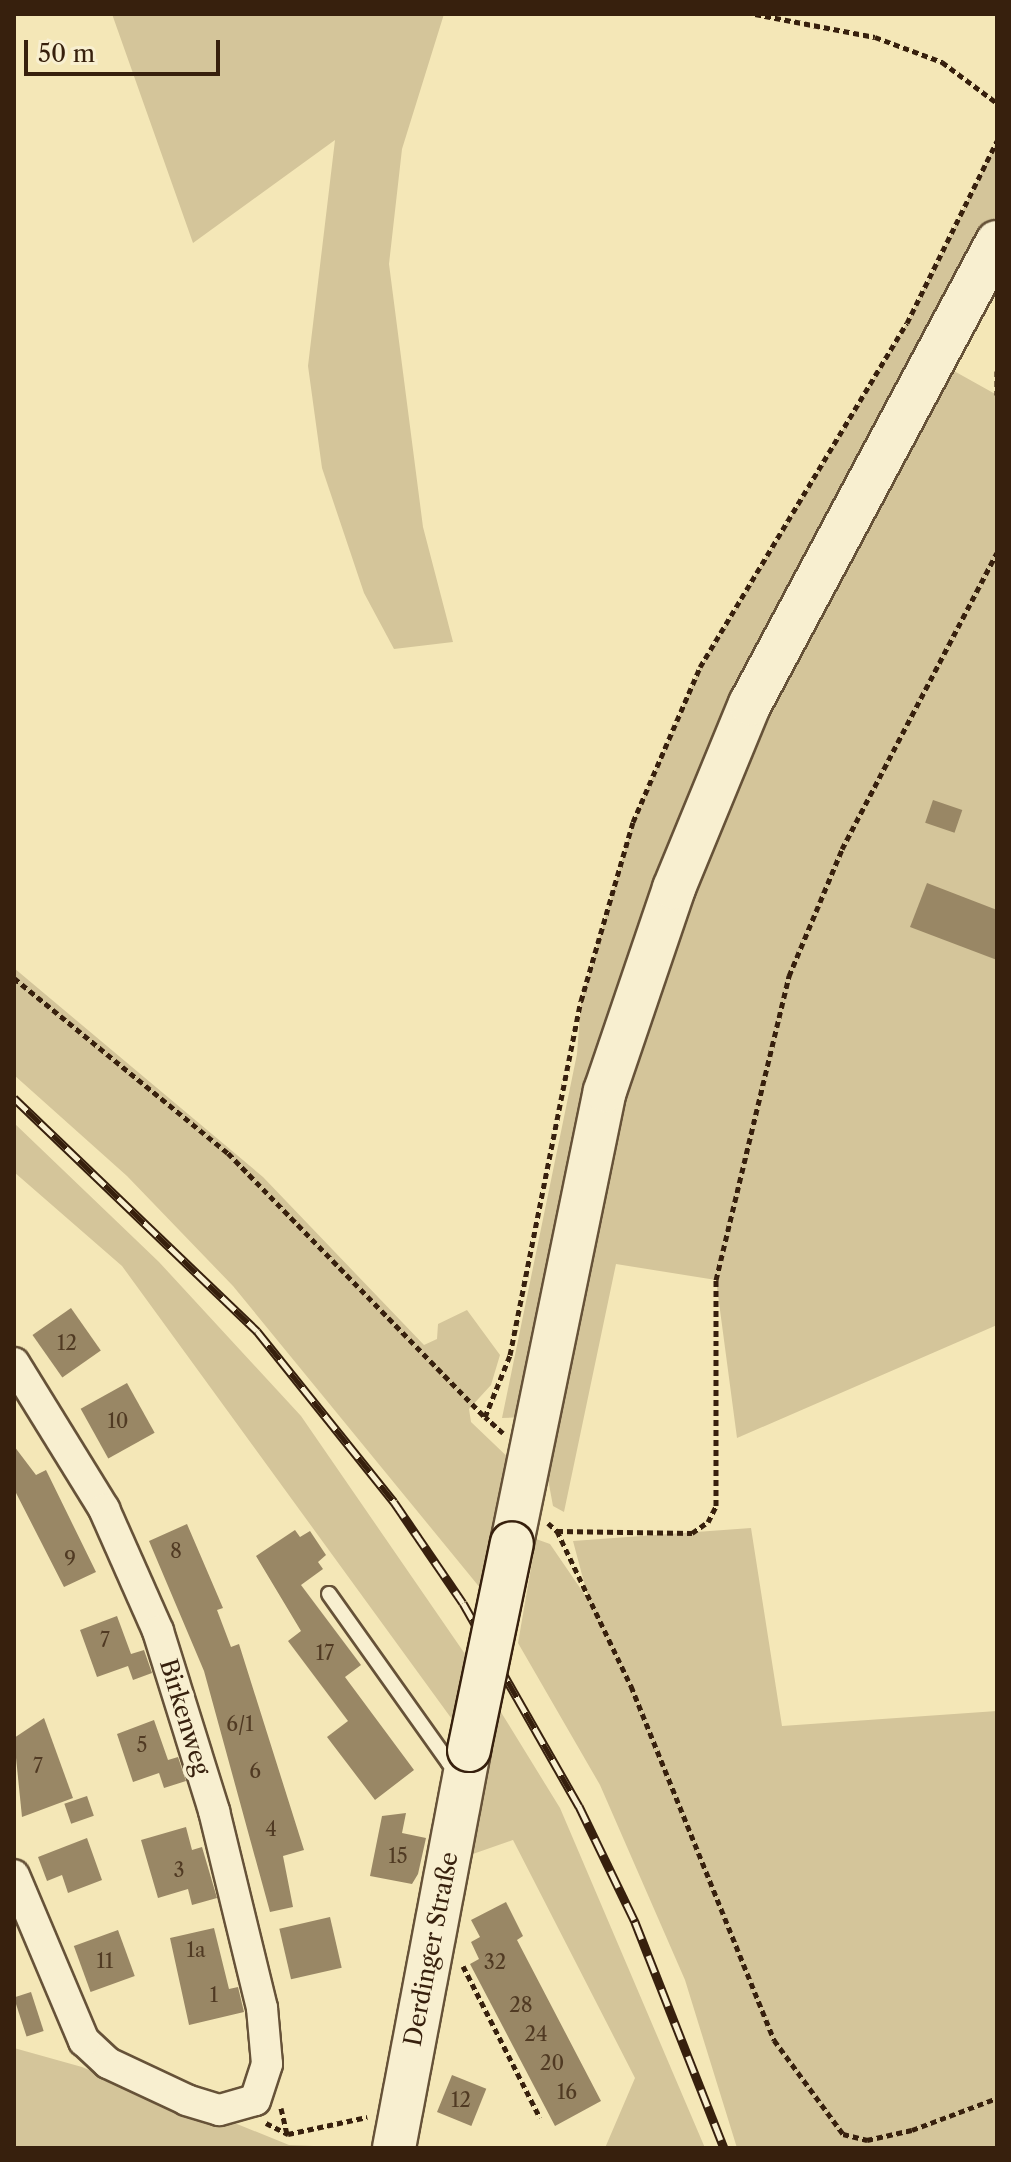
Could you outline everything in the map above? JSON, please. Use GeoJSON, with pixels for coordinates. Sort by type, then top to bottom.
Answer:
{"type":"FeatureCollection","features":[{"type":"Feature","properties":{"kind":"main road","name":"Derdinger Straße"},"geometry":{"type":"LineString","coordinates":[[396,2132],[467,1760],[605,1091],[674,888],[750,704],[997,242]]}},
{"type":"Feature","properties":{"kind":"street","name":"Birkenweg"},"geometry":{"type":"LineString","coordinates":[[14,1363],[104,1509],[158,1631],[214,1811],[262,2008],[268,2101]]}},
{"type":"Feature","properties":{"kind":"street"},"geometry":{"type":"LineString","coordinates":[[14,1875],[84,2041],[108,2063],[187,2100],[219,2110],[268,2101]]}},
{"type":"Feature","properties":{"kind":"lane"},"geometry":{"type":"LineString","coordinates":[[329,1594],[449,1763],[467,1760]]}},
{"type":"Feature","properties":{"kind":"path"},"geometry":{"type":"LineString","coordinates":[[755,14],[888,42],[942,62],[997,103]]}},
{"type":"Feature","properties":{"kind":"path"},"geometry":{"type":"LineString","coordinates":[[485,1417],[510,1355],[581,1001],[633,822],[700,667],[907,323],[997,141]]}},
{"type":"Feature","properties":{"kind":"path"},"geometry":{"type":"LineString","coordinates":[[997,371],[997,395]]}},
{"type":"Feature","properties":{"kind":"path"},"geometry":{"type":"LineString","coordinates":[[516,1527],[557,1531],[692,1533],[716,1506],[716,1280],[789,976],[842,849],[997,553]]}},
{"type":"Feature","properties":{"kind":"path"},"geometry":{"type":"LineString","coordinates":[[14,978],[228,1153],[485,1417],[531,1458]]}},
{"type":"Feature","properties":{"kind":"path"},"geometry":{"type":"LineString","coordinates":[[557,1531],[631,1686],[774,2040],[843,2134],[867,2140],[912,2130],[997,2098]]}},
{"type":"Feature","properties":{"kind":"path"},"geometry":{"type":"LineString","coordinates":[[431,1943],[454,1948],[540,2118]]}},
{"type":"Feature","properties":{"kind":"path"},"geometry":{"type":"LineString","coordinates":[[268,2101],[288,2134],[396,2132]]}},
{"type":"Feature","properties":{"kind":"shaded area"},"geometry":{"type":"Polygon","coordinates":[[[112,14],[444,14],[402,149],[389,264],[423,527],[453,642],[394,649],[364,593],[322,468],[308,366],[335,140],[193,243],[112,14]]]}},
{"type":"Feature","properties":{"kind":"shaded area"},"geometry":{"type":"Polygon","coordinates":[[[997,141],[997,215],[725,718],[524,1417],[502,1418],[577,1054],[581,1001],[633,822],[700,667],[907,323],[997,141]]]}},
{"type":"Feature","properties":{"kind":"shaded area"},"geometry":{"type":"Polygon","coordinates":[[[954,371],[997,395],[997,1325],[737,1438],[716,1280],[616,1264],[564,1512],[553,1506],[548,1479],[568,1334],[630,1048],[781,665],[954,371]]]}},
{"type":"Feature","properties":{"kind":"shaded area"},"geometry":{"type":"Polygon","coordinates":[[[14,968],[263,1177],[424,1345],[437,1339],[438,1324],[467,1310],[500,1355],[491,1385],[469,1409],[471,1422],[513,1462],[481,1589],[233,1286],[127,1176],[14,1075],[14,968]]]}},
{"type":"Feature","properties":{"kind":"shaded area"},"geometry":{"type":"Polygon","coordinates":[[[14,1123],[159,1262],[301,1416],[465,1654],[454,1722],[122,1266],[14,1172],[14,1123]]]}},
{"type":"Feature","properties":{"kind":"shaded area"},"geometry":{"type":"Polygon","coordinates":[[[751,1528],[782,1726],[997,1711],[997,2148],[737,2148],[685,1980],[600,1785],[518,1643],[536,1539],[550,1544],[589,1601],[573,1541],[751,1528]]]}},
{"type":"Feature","properties":{"kind":"shaded area"},"geometry":{"type":"Polygon","coordinates":[[[499,1709],[560,1808],[705,2148],[605,2148],[635,2078],[513,1840],[470,1855],[499,1709]]]}},
{"type":"Feature","properties":{"kind":"shaded area"},"geometry":{"type":"Polygon","coordinates":[[[14,2048],[82,2067],[216,2125],[237,2124],[289,2145],[364,2148],[14,2148],[14,2048]]]}},
{"type":"Feature","properties":{"kind":"building"},"geometry":{"type":"Polygon","coordinates":[[[933,800],[962,810],[954,833],[925,823],[933,800]]]}},
{"type":"Feature","properties":{"kind":"building"},"geometry":{"type":"Polygon","coordinates":[[[927,883],[997,910],[997,960],[910,927],[927,883]]]}},
{"type":"Feature","properties":{"kind":"building"},"geometry":{"type":"Polygon","coordinates":[[[71,1308],[101,1351],[62,1378],[32,1335],[71,1308]]]}},
{"type":"Feature","properties":{"kind":"building"},"geometry":{"type":"Polygon","coordinates":[[[127,1383],[155,1433],[108,1459],[81,1409],[127,1383]]]}},
{"type":"Feature","properties":{"kind":"building"},"geometry":{"type":"Polygon","coordinates":[[[14,1446],[36,1475],[46,1470],[96,1572],[64,1587],[14,1489],[14,1446]]]}},
{"type":"Feature","properties":{"kind":"building"},"geometry":{"type":"Polygon","coordinates":[[[187,1524],[223,1608],[217,1610],[231,1647],[239,1644],[304,1850],[283,1856],[293,1907],[270,1912],[204,1671],[149,1541],[187,1524]]]}},
{"type":"Feature","properties":{"kind":"building"},"geometry":{"type":"Polygon","coordinates":[[[295,1530],[300,1537],[310,1531],[326,1555],[318,1562],[323,1569],[301,1585],[361,1665],[345,1677],[414,1770],[375,1800],[327,1737],[348,1721],[288,1641],[301,1631],[256,1556],[295,1530]]]}},
{"type":"Feature","properties":{"kind":"building"},"geometry":{"type":"Polygon","coordinates":[[[117,1616],[131,1654],[144,1650],[152,1673],[133,1680],[128,1666],[97,1677],[80,1630],[117,1616]]]}},
{"type":"Feature","properties":{"kind":"building"},"geometry":{"type":"Polygon","coordinates":[[[44,1718],[73,1798],[22,1817],[14,1738],[44,1718]]]}},
{"type":"Feature","properties":{"kind":"building"},"geometry":{"type":"Polygon","coordinates":[[[154,1720],[168,1760],[178,1757],[186,1781],[164,1788],[159,1773],[133,1782],[117,1734],[154,1720]]]}},
{"type":"Feature","properties":{"kind":"building"},"geometry":{"type":"Polygon","coordinates":[[[87,1796],[94,1816],[71,1824],[64,1804],[87,1796]]]}},
{"type":"Feature","properties":{"kind":"building"},"geometry":{"type":"Polygon","coordinates":[[[406,1813],[402,1833],[426,1838],[418,1874],[412,1884],[370,1876],[382,1816],[406,1813]]]}},
{"type":"Feature","properties":{"kind":"building"},"geometry":{"type":"Polygon","coordinates":[[[186,1827],[192,1850],[202,1847],[217,1898],[192,1905],[188,1889],[158,1898],[141,1840],[186,1827]]]}},
{"type":"Feature","properties":{"kind":"building"},"geometry":{"type":"Polygon","coordinates":[[[87,1838],[102,1880],[68,1893],[62,1875],[47,1881],[38,1857],[87,1838]]]}},
{"type":"Feature","properties":{"kind":"building"},"geometry":{"type":"Polygon","coordinates":[[[506,1902],[523,1936],[517,1940],[601,2101],[555,2126],[470,1964],[479,1959],[471,1942],[480,1937],[471,1920],[506,1902]]]}},
{"type":"Feature","properties":{"kind":"building"},"geometry":{"type":"Polygon","coordinates":[[[330,1917],[342,1968],[291,1979],[279,1929],[330,1917]]]}},
{"type":"Feature","properties":{"kind":"building"},"geometry":{"type":"Polygon","coordinates":[[[214,1928],[229,1989],[238,1987],[244,2012],[189,2025],[170,1938],[214,1928]]]}},
{"type":"Feature","properties":{"kind":"building"},"geometry":{"type":"Polygon","coordinates":[[[118,1930],[135,1976],[91,1992],[74,1946],[118,1930]]]}},
{"type":"Feature","properties":{"kind":"building"},"geometry":{"type":"Polygon","coordinates":[[[31,1992],[44,2031],[27,2037],[14,1998],[31,1992]]]}},
{"type":"Feature","properties":{"kind":"building"},"geometry":{"type":"Polygon","coordinates":[[[452,2075],[486,2089],[471,2126],[437,2112],[452,2075]]]}},
{"type":"Feature","properties":{"kind":"railway"},"geometry":{"type":"LineString","coordinates":[[14,1098],[257,1331],[394,1502],[463,1603],[579,1806],[635,1922],[724,2148]]}}]}
